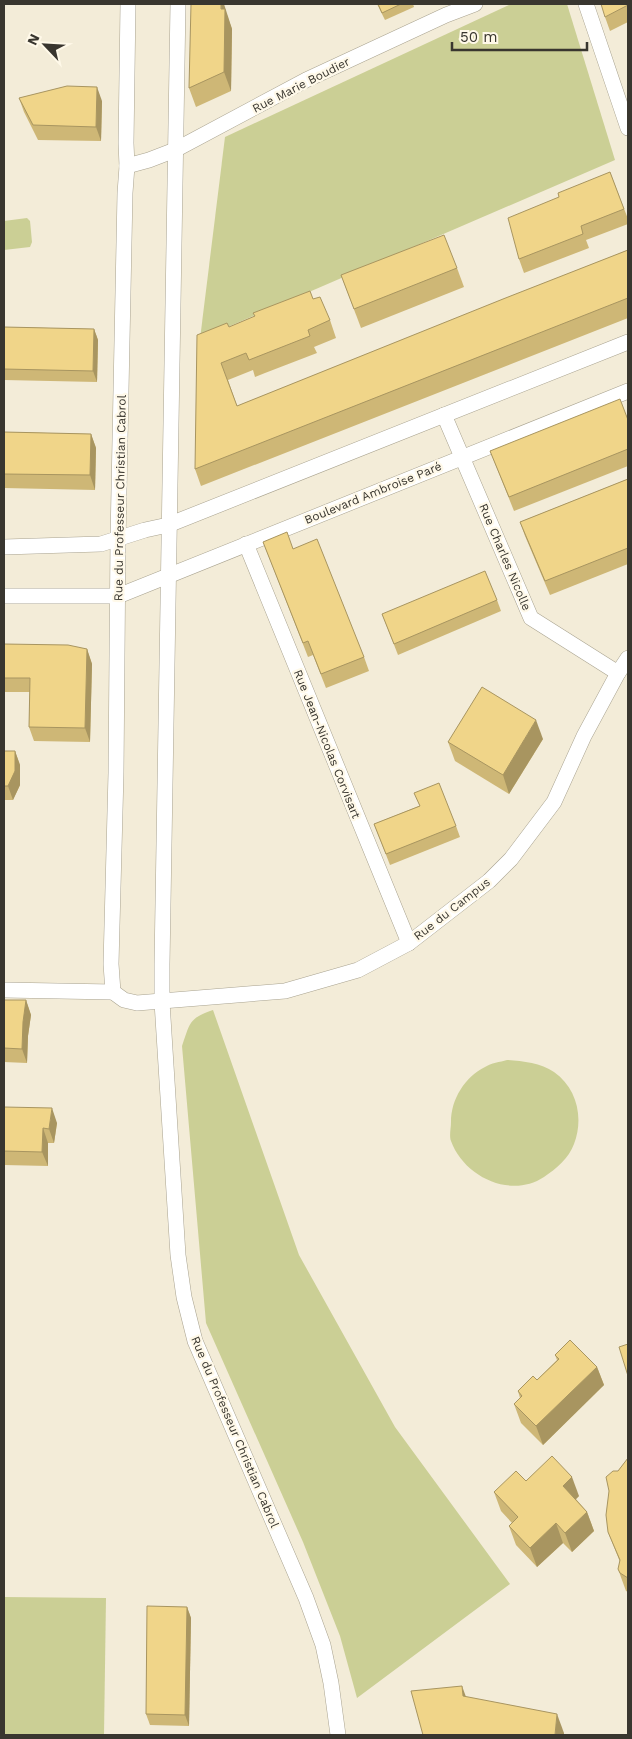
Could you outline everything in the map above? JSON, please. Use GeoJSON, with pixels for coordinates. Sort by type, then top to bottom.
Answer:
{"type":"FeatureCollection","features":[{"type":"Feature","properties":{"kind":"street","name":"Rue du Professeur Christian Cabrol"},"geometry":{"type":"LineString","coordinates":[[112,992],[118,539],[127,166],[128,4]]}},
{"type":"Feature","properties":{"kind":"street","name":"Rue du Professeur Christian Cabrol"},"geometry":{"type":"LineString","coordinates":[[178,4],[168,525],[162,1002],[178,1255],[184,1297],[194,1342],[306,1598],[323,1645],[331,1683],[338,1735]]}},
{"type":"Feature","properties":{"kind":"street","name":"Rue Marie Boudier"},"geometry":{"type":"LineString","coordinates":[[127,166],[142,163],[175,150],[444,9],[475,4]]}},
{"type":"Feature","properties":{"kind":"street"},"geometry":{"type":"LineString","coordinates":[[586,4],[628,128]]}},
{"type":"Feature","properties":{"kind":"street"},"geometry":{"type":"LineString","coordinates":[[4,547],[101,544],[168,525],[628,342]]}},
{"type":"Feature","properties":{"kind":"street","name":"Boulevard Ambroise Paré"},"geometry":{"type":"LineString","coordinates":[[118,596],[628,391]]}},
{"type":"Feature","properties":{"kind":"street","name":"Rue Charles Nicolle"},"geometry":{"type":"LineString","coordinates":[[444,415],[532,618],[618,673]]}},
{"type":"Feature","properties":{"kind":"street","name":"Rue Jean-Nicolas Corvisart"},"geometry":{"type":"LineString","coordinates":[[246,544],[409,943]]}},
{"type":"Feature","properties":{"kind":"street"},"geometry":{"type":"LineString","coordinates":[[4,596],[118,596]]}},
{"type":"Feature","properties":{"kind":"street","name":"Rue du Campus"},"geometry":{"type":"LineString","coordinates":[[112,992],[124,1000],[137,1003],[285,991],[358,970],[409,943],[489,881],[511,859],[554,802],[584,736],[628,658]]}},
{"type":"Feature","properties":{"kind":"street"},"geometry":{"type":"LineString","coordinates":[[4,990],[112,992]]}},
{"type":"Feature","properties":{"kind":"green space"},"geometry":{"type":"Polygon","coordinates":[[[511,4],[567,4],[615,160],[200,339],[225,137],[511,4]]]}},
{"type":"Feature","properties":{"kind":"green space"},"geometry":{"type":"Polygon","coordinates":[[[27,218],[30,221],[32,242],[30,247],[4,250],[4,221],[27,218]]]}},
{"type":"Feature","properties":{"kind":"green space"},"geometry":{"type":"Polygon","coordinates":[[[213,1010],[299,1255],[395,1427],[510,1584],[357,1698],[340,1636],[303,1542],[206,1323],[182,1046],[192,1022],[199,1016],[213,1010]]]}},
{"type":"Feature","properties":{"kind":"green space"},"geometry":{"type":"Polygon","coordinates":[[[507,1060],[537,1065],[554,1072],[568,1086],[573,1095],[578,1114],[577,1134],[572,1149],[565,1158],[544,1177],[531,1183],[517,1186],[490,1181],[477,1174],[457,1154],[450,1137],[452,1113],[456,1097],[465,1083],[478,1071],[487,1066],[507,1060]]]}},
{"type":"Feature","properties":{"kind":"green space"},"geometry":{"type":"Polygon","coordinates":[[[4,1597],[106,1598],[104,1735],[4,1735],[4,1597]]]}},
{"type":"Feature","properties":{"kind":"building"},"geometry":{"type":"Polygon","coordinates":[[[191,4],[221,4],[221,9],[225,9],[224,72],[189,88],[191,4]]]}},
{"type":"Feature","properties":{"kind":"building"},"geometry":{"type":"Polygon","coordinates":[[[378,4],[401,4],[382,13],[378,4]]]}},
{"type":"Feature","properties":{"kind":"building"},"geometry":{"type":"Polygon","coordinates":[[[601,4],[628,4],[628,5],[605,17],[601,4]]]}},
{"type":"Feature","properties":{"kind":"building"},"geometry":{"type":"Polygon","coordinates":[[[67,86],[97,87],[96,127],[33,125],[19,98],[67,86]]]}},
{"type":"Feature","properties":{"kind":"building"},"geometry":{"type":"Polygon","coordinates":[[[610,172],[624,209],[581,226],[583,234],[519,259],[508,218],[559,197],[558,193],[610,172]]]}},
{"type":"Feature","properties":{"kind":"building"},"geometry":{"type":"Polygon","coordinates":[[[444,235],[457,268],[354,309],[341,275],[444,235]]]}},
{"type":"Feature","properties":{"kind":"building"},"geometry":{"type":"Polygon","coordinates":[[[628,250],[628,298],[195,469],[197,335],[227,323],[229,327],[255,316],[253,313],[310,291],[313,299],[320,297],[330,320],[308,330],[310,336],[249,360],[246,353],[221,363],[237,406],[628,250]]]}},
{"type":"Feature","properties":{"kind":"building"},"geometry":{"type":"Polygon","coordinates":[[[4,327],[94,329],[93,371],[4,369],[4,327]]]}},
{"type":"Feature","properties":{"kind":"building"},"geometry":{"type":"Polygon","coordinates":[[[620,399],[628,420],[628,449],[509,497],[490,451],[620,399]]]}},
{"type":"Feature","properties":{"kind":"building"},"geometry":{"type":"Polygon","coordinates":[[[4,432],[91,434],[90,475],[4,474],[4,432]]]}},
{"type":"Feature","properties":{"kind":"building"},"geometry":{"type":"Polygon","coordinates":[[[628,479],[628,548],[545,581],[520,522],[628,479]]]}},
{"type":"Feature","properties":{"kind":"building"},"geometry":{"type":"Polygon","coordinates":[[[287,532],[293,549],[317,539],[364,657],[321,674],[308,641],[303,643],[263,542],[287,532]]]}},
{"type":"Feature","properties":{"kind":"building"},"geometry":{"type":"Polygon","coordinates":[[[485,571],[497,600],[394,644],[382,614],[485,571]]]}},
{"type":"Feature","properties":{"kind":"building"},"geometry":{"type":"Polygon","coordinates":[[[4,644],[68,645],[87,649],[85,728],[29,727],[30,678],[4,678],[4,644]]]}},
{"type":"Feature","properties":{"kind":"building"},"geometry":{"type":"Polygon","coordinates":[[[482,687],[536,720],[503,775],[448,742],[482,687]]]}},
{"type":"Feature","properties":{"kind":"building"},"geometry":{"type":"Polygon","coordinates":[[[4,751],[15,751],[15,771],[8,786],[4,786],[4,751]]]}},
{"type":"Feature","properties":{"kind":"building"},"geometry":{"type":"Polygon","coordinates":[[[439,783],[456,826],[386,854],[374,824],[420,806],[414,793],[439,783]]]}},
{"type":"Feature","properties":{"kind":"building"},"geometry":{"type":"Polygon","coordinates":[[[4,1000],[26,1000],[22,1049],[4,1048],[4,1000]]]}},
{"type":"Feature","properties":{"kind":"building"},"geometry":{"type":"Polygon","coordinates":[[[4,1107],[52,1108],[49,1129],[43,1128],[42,1152],[4,1151],[4,1107]]]}},
{"type":"Feature","properties":{"kind":"building"},"geometry":{"type":"Polygon","coordinates":[[[570,1340],[597,1367],[536,1426],[514,1404],[522,1396],[518,1391],[533,1376],[537,1380],[559,1359],[555,1355],[570,1340]]]}},
{"type":"Feature","properties":{"kind":"building"},"geometry":{"type":"Polygon","coordinates":[[[628,1344],[628,1376],[619,1347],[628,1344]]]}},
{"type":"Feature","properties":{"kind":"building"},"geometry":{"type":"Polygon","coordinates":[[[552,1456],[572,1477],[563,1486],[587,1512],[565,1533],[556,1523],[530,1548],[509,1526],[518,1517],[494,1492],[516,1471],[526,1481],[552,1456]]]}},
{"type":"Feature","properties":{"kind":"building"},"geometry":{"type":"Polygon","coordinates":[[[628,1458],[628,1578],[620,1573],[618,1569],[620,1560],[608,1532],[606,1515],[609,1491],[606,1477],[613,1471],[618,1471],[628,1458]]]}},
{"type":"Feature","properties":{"kind":"building"},"geometry":{"type":"Polygon","coordinates":[[[147,1606],[187,1607],[185,1715],[146,1714],[147,1606]]]}},
{"type":"Feature","properties":{"kind":"building"},"geometry":{"type":"Polygon","coordinates":[[[462,1686],[463,1696],[557,1714],[555,1735],[423,1735],[411,1691],[462,1686]]]}}]}
